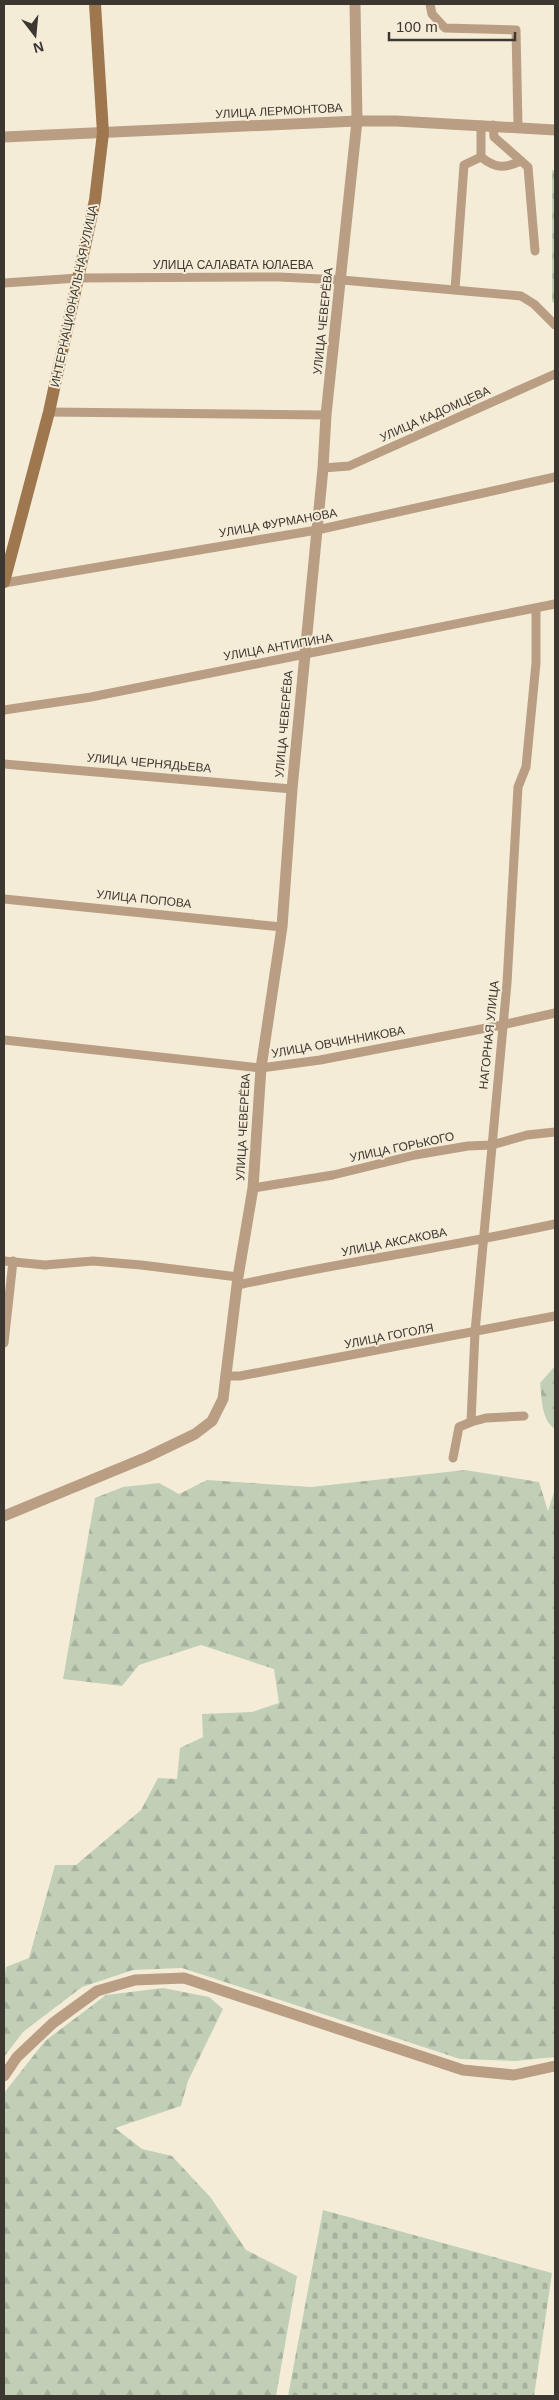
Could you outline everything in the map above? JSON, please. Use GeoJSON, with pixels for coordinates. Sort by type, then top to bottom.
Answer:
{"type":"FeatureCollection","features":[{"type":"Feature","properties":{"kind":"main road","name":"ИНТЕРНАЦИОНАЛЬНАЯ УЛИЦА"},"geometry":{"type":"LineString","coordinates":[[4,583],[49,412],[95,200],[103,133],[95,4]]}},
{"type":"Feature","properties":{"kind":"street","name":"УЛИЦА ЧЕВЕРЁВА"},"geometry":{"type":"LineString","coordinates":[[4,1516],[147,1457],[195,1434],[212,1421],[222,1399],[253,1188],[260,1068],[282,927],[292,789],[323,468],[326,415],[342,280],[357,121],[356,4]]}},
{"type":"Feature","properties":{"kind":"street"},"geometry":{"type":"LineString","coordinates":[[430,4],[432,14],[445,28],[516,30],[518,126]]}},
{"type":"Feature","properties":{"kind":"street","name":"УЛИЦА ЛЕРМОНТОВА"},"geometry":{"type":"LineString","coordinates":[[4,137],[357,121],[481,124],[555,130]]}},
{"type":"Feature","properties":{"kind":"street"},"geometry":{"type":"LineString","coordinates":[[481,124],[481,157]]}},
{"type":"Feature","properties":{"kind":"street"},"geometry":{"type":"LineString","coordinates":[[493,125],[494,137],[528,167],[535,251]]}},
{"type":"Feature","properties":{"kind":"street"},"geometry":{"type":"LineString","coordinates":[[481,157],[493,167],[509,167],[521,161]]}},
{"type":"Feature","properties":{"kind":"street"},"geometry":{"type":"LineString","coordinates":[[455,289],[464,165],[481,157]]}},
{"type":"Feature","properties":{"kind":"street","name":"УЛИЦА САЛАВАТА ЮЛАЕВА"},"geometry":{"type":"LineString","coordinates":[[4,283],[78,278],[279,277],[342,280],[521,296],[534,304],[555,325]]}},
{"type":"Feature","properties":{"kind":"street","name":"УЛИЦА КАДОМЦЕВА"},"geometry":{"type":"LineString","coordinates":[[323,468],[349,466],[555,374]]}},
{"type":"Feature","properties":{"kind":"street"},"geometry":{"type":"LineString","coordinates":[[49,412],[326,415]]}},
{"type":"Feature","properties":{"kind":"street","name":"УЛИЦА ФУРМАНОВА"},"geometry":{"type":"LineString","coordinates":[[4,583],[317,530],[555,477]]}},
{"type":"Feature","properties":{"kind":"street","name":"УЛИЦА АНТИПИНА"},"geometry":{"type":"LineString","coordinates":[[4,710],[91,697],[555,604]]}},
{"type":"Feature","properties":{"kind":"street","name":"НАГОРНАЯ УЛИЦА"},"geometry":{"type":"LineString","coordinates":[[471,1422],[476,1332],[502,1025],[508,983],[518,787],[526,767],[536,663],[536,609]]}},
{"type":"Feature","properties":{"kind":"street","name":"УЛИЦА ЧЕРНЯДЬЕВА"},"geometry":{"type":"LineString","coordinates":[[4,764],[292,789]]}},
{"type":"Feature","properties":{"kind":"street","name":"УЛИЦА ПОПОВА"},"geometry":{"type":"LineString","coordinates":[[4,899],[282,927]]}},
{"type":"Feature","properties":{"kind":"street","name":"УЛИЦА ОВЧИННИКОВА"},"geometry":{"type":"LineString","coordinates":[[4,1040],[260,1068],[320,1060],[555,1013]]}},
{"type":"Feature","properties":{"kind":"street","name":"УЛИЦА ГОРЬКОГО"},"geometry":{"type":"LineString","coordinates":[[253,1188],[333,1175],[415,1155],[468,1146],[492,1145],[527,1135],[555,1132]]}},
{"type":"Feature","properties":{"kind":"street","name":"УЛИЦА АКСАКОВА"},"geometry":{"type":"LineString","coordinates":[[8,1261],[45,1265],[81,1261],[141,1264],[238,1281],[484,1240],[555,1224]]}},
{"type":"Feature","properties":{"kind":"street"},"geometry":{"type":"LineString","coordinates":[[4,1343],[8,1261]]}},
{"type":"Feature","properties":{"kind":"street","name":"УЛИЦА ГОГОЛЯ"},"geometry":{"type":"LineString","coordinates":[[226,1376],[240,1376],[555,1316]]}},
{"type":"Feature","properties":{"kind":"street"},"geometry":{"type":"LineString","coordinates":[[454,1458],[459,1427],[486,1418],[524,1416]]}},
{"type":"Feature","properties":{"kind":"street"},"geometry":{"type":"LineString","coordinates":[[4,2076],[17,2057],[53,2023],[97,1991],[135,1980],[184,1978],[463,2070],[514,2075],[555,2066]]}},
{"type":"Feature","properties":{"kind":"green space"},"geometry":{"type":"Polygon","coordinates":[[[552,170],[555,171],[555,303],[552,302],[552,170]]]}},
{"type":"Feature","properties":{"kind":"green space"},"geometry":{"type":"Polygon","coordinates":[[[555,1366],[555,1429],[550,1425],[545,1414],[540,1383],[555,1366]]]}},
{"type":"Feature","properties":{"kind":"green space"},"geometry":{"type":"Polygon","coordinates":[[[465,1470],[539,1482],[548,1511],[555,1489],[555,2057],[515,2061],[460,2059],[182,1968],[133,1970],[82,1987],[23,2032],[4,2057],[4,1980],[6,1967],[29,1958],[55,1865],[76,1865],[141,1810],[158,1778],[177,1779],[180,1748],[203,1737],[202,1714],[252,1712],[279,1703],[274,1669],[201,1645],[139,1665],[122,1686],[63,1679],[95,1498],[123,1487],[159,1483],[179,1494],[207,1480],[311,1487],[465,1470]]]}},
{"type":"Feature","properties":{"kind":"green space"},"geometry":{"type":"Polygon","coordinates":[[[163,1988],[209,1997],[223,2009],[188,2081],[181,2106],[115,2128],[142,2149],[172,2156],[211,2198],[246,2250],[297,2276],[276,2396],[4,2396],[4,2093],[45,2041],[106,1995],[163,1988]]]}},
{"type":"Feature","properties":{"kind":"green space"},"geometry":{"type":"Polygon","coordinates":[[[323,2210],[552,2273],[534,2396],[288,2396],[323,2210]]]}}]}
